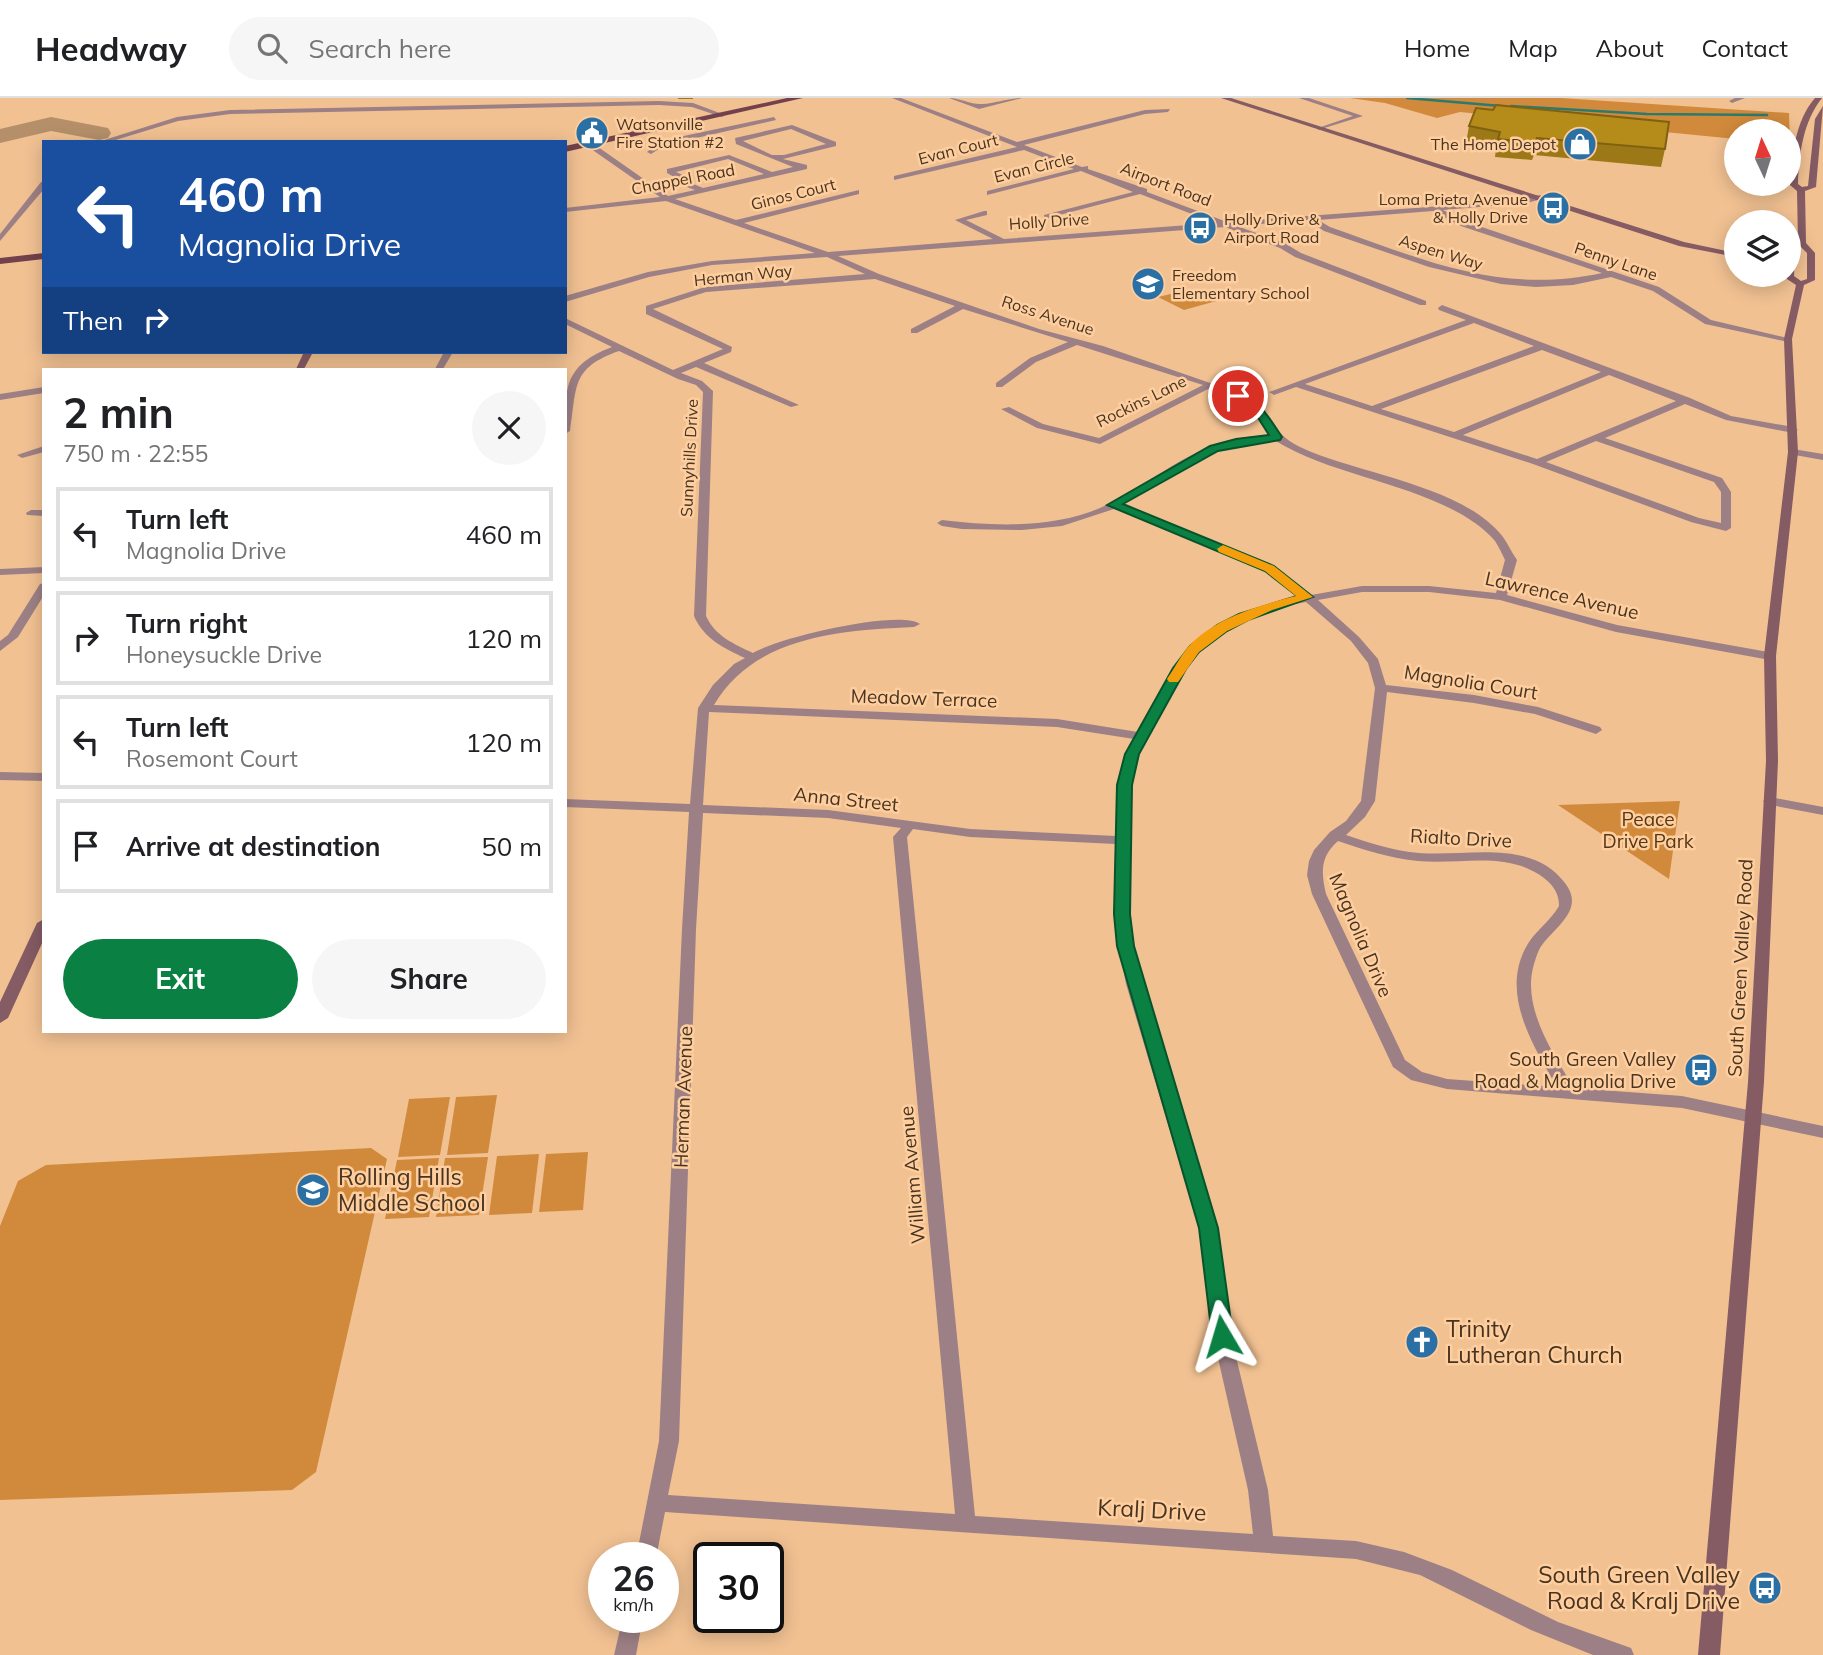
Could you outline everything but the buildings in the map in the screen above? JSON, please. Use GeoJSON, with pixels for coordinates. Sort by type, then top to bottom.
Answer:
{"type":"FeatureCollection","features":[{"type":"Feature","properties":{"kind":"main road"},"geometry":{"type":"LineString","coordinates":[[567,149],[799,98]]}},
{"type":"Feature","properties":{"kind":"main road"},"geometry":{"type":"LineString","coordinates":[[1224,98],[1682,244],[1724,253]]}},
{"type":"Feature","properties":{"kind":"main road","name":"South Green Valley Road"},"geometry":{"type":"LineString","coordinates":[[1801,134],[1805,118],[1819,98]]}},
{"type":"Feature","properties":{"kind":"main road","name":"South Green Valley Road"},"geometry":{"type":"LineString","coordinates":[[1709,1655],[1751,1115],[1756,1082],[1772,761],[1770,656],[1793,452],[1788,339],[1811,268],[1811,253],[1802,243],[1801,190],[1812,187],[1818,119],[1823,108]]}},
{"type":"Feature","properties":{"kind":"main road"},"geometry":{"type":"LineString","coordinates":[[0,261],[42,256]]}},
{"type":"Feature","properties":{"kind":"main road"},"geometry":{"type":"LineString","coordinates":[[1801,267],[1823,270]]}},
{"type":"Feature","properties":{"kind":"main road"},"geometry":{"type":"LineString","coordinates":[[1801,280],[1806,282],[1823,277]]}},
{"type":"Feature","properties":{"kind":"main road"},"geometry":{"type":"LineString","coordinates":[[0,1018],[42,927]]}},
{"type":"Feature","properties":{"kind":"street","name":"Airport Road"},"geometry":{"type":"LineString","coordinates":[[895,98],[1144,191],[1423,303]]}},
{"type":"Feature","properties":{"kind":"street"},"geometry":{"type":"LineString","coordinates":[[952,98],[979,107],[1019,98]]}},
{"type":"Feature","properties":{"kind":"street"},"geometry":{"type":"LineString","coordinates":[[1302,98],[1360,116],[1320,129]]}},
{"type":"Feature","properties":{"kind":"street"},"geometry":{"type":"LineString","coordinates":[[1732,101],[1742,98]]}},
{"type":"Feature","properties":{"kind":"street"},"geometry":{"type":"LineString","coordinates":[[108,140],[177,120],[230,112],[659,103],[693,105],[722,115]]}},
{"type":"Feature","properties":{"kind":"street","name":"Evan Court"},"geometry":{"type":"LineString","coordinates":[[897,178],[1142,113],[1168,110]]}},
{"type":"Feature","properties":{"kind":"street"},"geometry":{"type":"LineString","coordinates":[[652,152],[663,143],[774,119]]}},
{"type":"Feature","properties":{"kind":"street"},"geometry":{"type":"LineString","coordinates":[[685,123],[709,133]]}},
{"type":"Feature","properties":{"kind":"street"},"geometry":{"type":"LineString","coordinates":[[745,125],[764,133]]}},
{"type":"Feature","properties":{"kind":"street"},"geometry":{"type":"LineString","coordinates":[[796,128],[833,144],[785,158],[773,157],[738,141],[764,133],[796,128]]}},
{"type":"Feature","properties":{"kind":"street"},"geometry":{"type":"LineString","coordinates":[[588,144],[667,199],[827,254],[876,276]]}},
{"type":"Feature","properties":{"kind":"street"},"geometry":{"type":"LineString","coordinates":[[704,191],[682,182],[682,178],[670,171],[726,157],[772,175]]}},
{"type":"Feature","properties":{"kind":"street","name":"Chappel Road"},"geometry":{"type":"LineString","coordinates":[[567,211],[667,199],[804,167],[773,157]]}},
{"type":"Feature","properties":{"kind":"street","name":"Evan Circle"},"geometry":{"type":"LineString","coordinates":[[990,193],[1085,169]]}},
{"type":"Feature","properties":{"kind":"street"},"geometry":{"type":"LineString","coordinates":[[0,239],[42,186]]}},
{"type":"Feature","properties":{"kind":"street"},"geometry":{"type":"LineString","coordinates":[[1047,217],[1144,191]]}},
{"type":"Feature","properties":{"kind":"street","name":"Ginos Court"},"geometry":{"type":"LineString","coordinates":[[736,222],[856,192]]}},
{"type":"Feature","properties":{"kind":"street","name":"Holly Drive"},"geometry":{"type":"LineString","coordinates":[[567,298],[679,268],[827,254],[1527,201],[1538,197]]}},
{"type":"Feature","properties":{"kind":"street","name":"Penny Lane"},"geometry":{"type":"LineString","coordinates":[[1433,208],[1457,222],[1661,291],[1708,322],[1788,339]]}},
{"type":"Feature","properties":{"kind":"street"},"geometry":{"type":"LineString","coordinates":[[985,213],[959,220],[1003,241]]}},
{"type":"Feature","properties":{"kind":"street","name":"Aspen Way"},"geometry":{"type":"LineString","coordinates":[[1310,218],[1327,229],[1470,278],[1531,283],[1580,281],[1612,274]]}},
{"type":"Feature","properties":{"kind":"street","name":"Ross Avenue"},"geometry":{"type":"LineString","coordinates":[[876,276],[1036,331],[1210,385]]}},
{"type":"Feature","properties":{"kind":"street","name":"Herman Way"},"geometry":{"type":"LineString","coordinates":[[673,373],[728,350],[727,347],[649,312],[649,308],[705,290],[876,276]]}},
{"type":"Feature","properties":{"kind":"street"},"geometry":{"type":"LineString","coordinates":[[914,331],[935,317],[964,305]]}},
{"type":"Feature","properties":{"kind":"street"},"geometry":{"type":"LineString","coordinates":[[1442,308],[1729,418],[1793,430]]}},
{"type":"Feature","properties":{"kind":"street"},"geometry":{"type":"LineString","coordinates":[[1274,393],[1475,320]]}},
{"type":"Feature","properties":{"kind":"street","name":"Sunnyhills Drive"},"geometry":{"type":"LineString","coordinates":[[567,322],[699,383],[708,393],[700,616],[702,623],[713,635],[754,657]]}},
{"type":"Feature","properties":{"kind":"street"},"geometry":{"type":"LineString","coordinates":[[999,385],[1033,360],[1076,342]]}},
{"type":"Feature","properties":{"kind":"street"},"geometry":{"type":"LineString","coordinates":[[1374,408],[1544,346]]}},
{"type":"Feature","properties":{"kind":"street"},"geometry":{"type":"LineString","coordinates":[[567,422],[579,368],[590,358],[620,347]]}},
{"type":"Feature","properties":{"kind":"street"},"geometry":{"type":"LineString","coordinates":[[697,364],[794,405]]}},
{"type":"Feature","properties":{"kind":"street"},"geometry":{"type":"LineString","coordinates":[[1455,435],[1611,371]]}},
{"type":"Feature","properties":{"kind":"street"},"geometry":{"type":"LineString","coordinates":[[1295,384],[1537,462],[1695,520],[1726,528],[1726,492],[1718,480],[1595,438]]}},
{"type":"Feature","properties":{"kind":"street","name":"Rockins Lane"},"geometry":{"type":"LineString","coordinates":[[1006,409],[1040,426],[1100,441],[1210,385]]}},
{"type":"Feature","properties":{"kind":"street"},"geometry":{"type":"LineString","coordinates":[[0,397],[42,390]]}},
{"type":"Feature","properties":{"kind":"street"},"geometry":{"type":"LineString","coordinates":[[1226,391],[1254,406],[1276,437],[1296,449],[1446,502],[1481,520],[1498,536],[1511,560],[1501,597]]}},
{"type":"Feature","properties":{"kind":"street"},"geometry":{"type":"LineString","coordinates":[[1537,462],[1687,400]]}},
{"type":"Feature","properties":{"kind":"street"},"geometry":{"type":"LineString","coordinates":[[942,523],[991,528],[1039,526],[1079,518],[1113,505],[1214,449],[1276,437]]}},
{"type":"Feature","properties":{"kind":"street"},"geometry":{"type":"LineString","coordinates":[[22,455],[42,450]]}},
{"type":"Feature","properties":{"kind":"street"},"geometry":{"type":"LineString","coordinates":[[1793,452],[1823,457]]}},
{"type":"Feature","properties":{"kind":"street","name":"Magnolia Drive"},"geometry":{"type":"LineString","coordinates":[[1113,505],[1270,568],[1355,639],[1374,662],[1381,688],[1368,801],[1360,816],[1335,835],[1316,859],[1313,875],[1392,1054],[1399,1063],[1417,1076],[1447,1084],[1682,1102],[1823,1132]]}},
{"type":"Feature","properties":{"kind":"street"},"geometry":{"type":"LineString","coordinates":[[31,513],[42,513]]}},
{"type":"Feature","properties":{"kind":"street"},"geometry":{"type":"LineString","coordinates":[[0,572],[42,570]]}},
{"type":"Feature","properties":{"kind":"street","name":"Lawrence Avenue"},"geometry":{"type":"LineString","coordinates":[[1264,1542],[1258,1490],[1222,1336],[1208,1228],[1128,962],[1122,914],[1126,773],[1142,736],[1180,668],[1202,642],[1222,628],[1255,612],[1306,597],[1385,588],[1452,591],[1501,597],[1616,628],[1770,656]]}},
{"type":"Feature","properties":{"kind":"street"},"geometry":{"type":"LineString","coordinates":[[0,647],[12,637],[42,589]]}},
{"type":"Feature","properties":{"kind":"street","name":"Herman Avenue"},"geometry":{"type":"LineString","coordinates":[[649,1542],[670,1429],[687,981],[698,808],[699,722],[704,708],[723,681],[754,657],[788,642],[825,631],[858,626],[914,624]]}},
{"type":"Feature","properties":{"kind":"street","name":"Magnolia Court"},"geometry":{"type":"LineString","coordinates":[[1381,688],[1487,701],[1538,711],[1596,730]]}},
{"type":"Feature","properties":{"kind":"street","name":"Meadow Terrace"},"geometry":{"type":"LineString","coordinates":[[704,708],[1057,723],[1142,736]]}},
{"type":"Feature","properties":{"kind":"street"},"geometry":{"type":"LineString","coordinates":[[0,776],[42,777]]}},
{"type":"Feature","properties":{"kind":"street"},"geometry":{"type":"LineString","coordinates":[[1770,801],[1823,811]]}},
{"type":"Feature","properties":{"kind":"street","name":"Anna Street"},"geometry":{"type":"LineString","coordinates":[[567,803],[828,814],[970,833],[1123,840]]}},
{"type":"Feature","properties":{"kind":"street","name":"William Avenue"},"geometry":{"type":"LineString","coordinates":[[910,825],[900,837],[966,1524]]}},
{"type":"Feature","properties":{"kind":"street","name":"Rialto Drive"},"geometry":{"type":"LineString","coordinates":[[1335,835],[1384,851],[1420,858],[1482,855],[1513,859],[1537,867],[1560,886],[1566,906],[1534,946],[1525,969],[1524,991],[1531,1021],[1568,1092]]}},
{"type":"Feature","properties":{"kind":"street","name":"Kralj Drive"},"geometry":{"type":"LineString","coordinates":[[656,1503],[1356,1550],[1408,1560],[1467,1584],[1555,1631],[1623,1655]]}},
{"type":"Feature","properties":{"kind":"street"},"geometry":{"type":"LineString","coordinates":[[625,1655],[630,1633]]}},
{"type":"Feature","properties":{"kind":"green space"},"geometry":{"type":"Polygon","coordinates":[[[1350,98],[1561,98],[1789,113],[1789,119],[1724,119],[1724,138],[1460,112],[1437,118],[1385,103],[1350,98]]]}},
{"type":"Feature","properties":{"kind":"green space"},"geometry":{"type":"Polygon","coordinates":[[[1209,290],[1227,298],[1184,310],[1158,297],[1175,293],[1183,297],[1209,290]]]}},
{"type":"Feature","properties":{"kind":"green space","name":"Peace Drive Park"},"geometry":{"type":"Polygon","coordinates":[[[1680,801],[1669,879],[1558,805],[1680,801]]]}},
{"type":"Feature","properties":{"kind":"green space"},"geometry":{"type":"Polygon","coordinates":[[[497,1095],[488,1153],[447,1155],[456,1097],[497,1095]]]}},
{"type":"Feature","properties":{"kind":"green space"},"geometry":{"type":"Polygon","coordinates":[[[450,1097],[440,1155],[398,1157],[409,1099],[450,1097]]]}},
{"type":"Feature","properties":{"kind":"green space"},"geometry":{"type":"Polygon","coordinates":[[[371,1148],[387,1159],[316,1472],[292,1490],[0,1500],[0,1226],[18,1181],[46,1165],[371,1148]]]}},
{"type":"Feature","properties":{"kind":"green space"},"geometry":{"type":"Polygon","coordinates":[[[588,1152],[583,1210],[539,1212],[546,1154],[588,1152]]]}},
{"type":"Feature","properties":{"kind":"green space"},"geometry":{"type":"Polygon","coordinates":[[[539,1154],[532,1213],[489,1215],[497,1156],[539,1154]]]}},
{"type":"Feature","properties":{"kind":"green space"},"geometry":{"type":"Polygon","coordinates":[[[488,1157],[479,1215],[436,1217],[445,1158],[488,1157]]]}},
{"type":"Feature","properties":{"kind":"green space"},"geometry":{"type":"Polygon","coordinates":[[[439,1158],[429,1217],[385,1219],[397,1160],[439,1158]]]}},
{"type":"Feature","properties":{"kind":"waterway"},"geometry":{"type":"LineString","coordinates":[[1407,98],[1501,106]]}},
{"type":"Feature","properties":{"kind":"waterway"},"geometry":{"type":"LineString","coordinates":[[1511,106],[1647,114],[1767,115]]}},
{"type":"Feature","properties":{"kind":"taxiway"},"geometry":{"type":"LineString","coordinates":[[0,136],[51,124],[99,133]]}},
{"type":"Feature","properties":{"kind":"slow traffic"},"geometry":{"type":"LineString","coordinates":[[1174,679],[1194,649],[1222,628],[1267,607],[1306,597],[1270,568],[1223,549]]}},
{"type":"Feature","properties":{"kind":"place","name":"Watsonville Fire Station #2"},"geometry":{"type":"Point","coordinates":[592,133]}},
{"type":"Feature","properties":{"kind":"place","name":"The Home Depot"},"geometry":{"type":"Point","coordinates":[1580,144]}},
{"type":"Feature","properties":{"kind":"place","name":"Loma Prieta Avenue & Holly Drive"},"geometry":{"type":"Point","coordinates":[1553,208]}},
{"type":"Feature","properties":{"kind":"place","name":"Holly Drive & Airport Road"},"geometry":{"type":"Point","coordinates":[1200,228]}},
{"type":"Feature","properties":{"kind":"place","name":"Freedom Elementary School"},"geometry":{"type":"Point","coordinates":[1148,284]}},
{"type":"Feature","properties":{"kind":"place","name":"South Green Valley Road & Magnolia Drive"},"geometry":{"type":"Point","coordinates":[1701,1070]}},
{"type":"Feature","properties":{"kind":"place","name":"Rolling Hills Middle School"},"geometry":{"type":"Point","coordinates":[313,1190]}},
{"type":"Feature","properties":{"kind":"place","name":"Trinity Lutheran Church"},"geometry":{"type":"Point","coordinates":[1422,1342]}},
{"type":"Feature","properties":{"kind":"place","name":"South Green Valley Road & Kralj Drive"},"geometry":{"type":"Point","coordinates":[1765,1588]}},
{"type":"Feature","properties":{"kind":"route"},"geometry":{"type":"LineString","coordinates":[[1222,1336],[1208,1228],[1125,946],[1122,914],[1124,785],[1132,754],[1180,668],[1194,649],[1222,628],[1244,617],[1267,607],[1306,597],[1270,568],[1113,505],[1221,446],[1276,437],[1259,411],[1238,396]]}}]}
